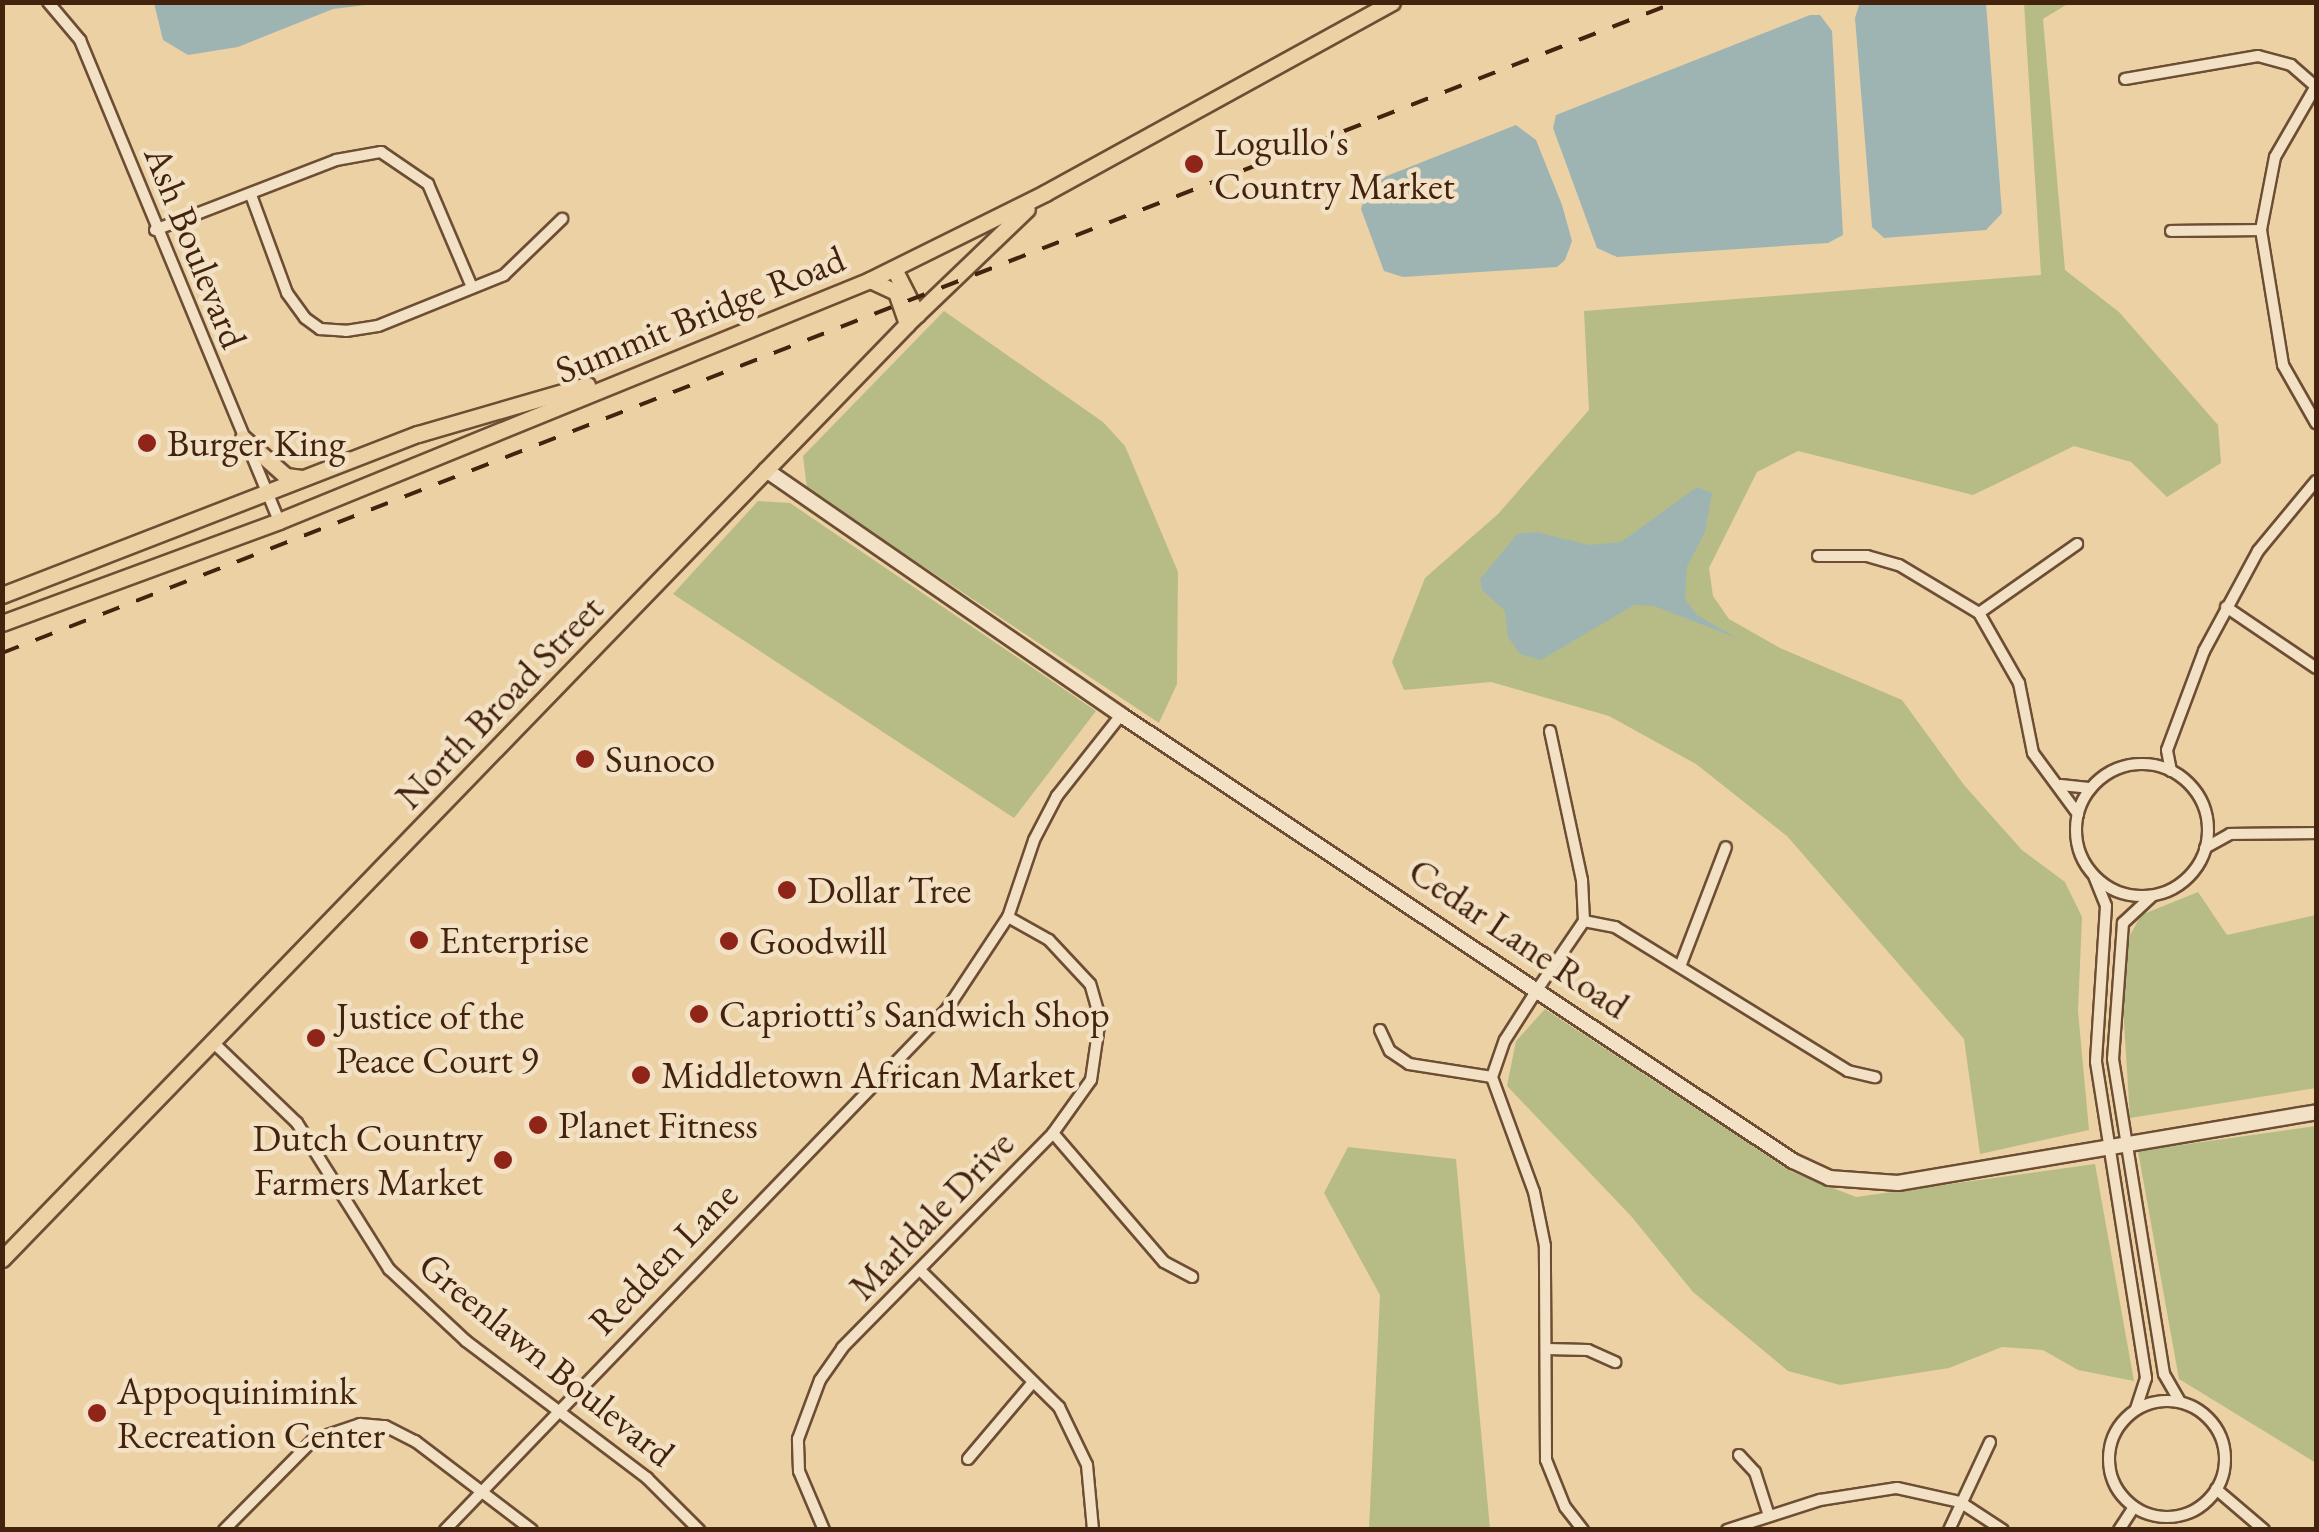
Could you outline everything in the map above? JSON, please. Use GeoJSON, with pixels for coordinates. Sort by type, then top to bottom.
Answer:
{"type":"FeatureCollection","features":[{"type":"Feature","properties":{"kind":"main road","name":"Summit Bridge Road"},"geometry":{"type":"LineString","coordinates":[[2,622],[279,520],[870,280],[1045,194],[1392,2]]}},
{"type":"Feature","properties":{"kind":"main road","name":"North Broad Street"},"geometry":{"type":"LineString","coordinates":[[2,1260],[216,1045],[912,319],[1045,194]]}},
{"type":"Feature","properties":{"kind":"main road"},"geometry":{"type":"LineString","coordinates":[[894,268],[912,319]]}},
{"type":"Feature","properties":{"kind":"main road"},"geometry":{"type":"LineString","coordinates":[[870,280],[896,292],[912,319]]}},
{"type":"Feature","properties":{"kind":"main road"},"geometry":{"type":"LineString","coordinates":[[2,595],[418,434],[644,369]]}},
{"type":"Feature","properties":{"kind":"main road"},"geometry":{"type":"LineString","coordinates":[[243,438],[286,476],[306,478]]}},
{"type":"Feature","properties":{"kind":"street","name":"Ash Boulevard"},"geometry":{"type":"LineString","coordinates":[[48,2],[80,40],[155,230],[279,520]]}},
{"type":"Feature","properties":{"kind":"street"},"geometry":{"type":"LineString","coordinates":[[2125,79],[2258,56],[2290,65],[2316,87],[2275,157],[2261,230],[2283,364],[2316,423]]}},
{"type":"Feature","properties":{"kind":"street"},"geometry":{"type":"LineString","coordinates":[[155,230],[365,152],[400,160],[428,184],[472,287]]}},
{"type":"Feature","properties":{"kind":"street"},"geometry":{"type":"LineString","coordinates":[[251,195],[287,292],[320,329],[378,326],[472,287],[530,256],[562,219]]}},
{"type":"Feature","properties":{"kind":"street"},"geometry":{"type":"LineString","coordinates":[[2171,231],[2261,230]]}},
{"type":"Feature","properties":{"kind":"street","name":"Cedar Lane Road"},"geometry":{"type":"LineString","coordinates":[[766,470],[1120,715],[1792,1161],[1829,1178],[1898,1183],[2316,1112]]}},
{"type":"Feature","properties":{"kind":"street"},"geometry":{"type":"LineString","coordinates":[[2170,771],[2167,750],[2226,607],[2258,551],[2316,482]]}},
{"type":"Feature","properties":{"kind":"street"},"geometry":{"type":"LineString","coordinates":[[1978,614],[2077,544]]}},
{"type":"Feature","properties":{"kind":"street"},"geometry":{"type":"LineString","coordinates":[[1818,556],[1868,556],[1899,565],[1978,614],[2018,683],[2033,752],[2062,785],[2078,814]]}},
{"type":"Feature","properties":{"kind":"street"},"geometry":{"type":"LineString","coordinates":[[2226,607],[2316,668]]}},
{"type":"Feature","properties":{"kind":"street","name":"Redden Lane"},"geometry":{"type":"LineString","coordinates":[[445,1530],[948,1008],[1008,917],[1034,840],[1057,796],[1120,715]]}},
{"type":"Feature","properties":{"kind":"street"},"geometry":{"type":"LineString","coordinates":[[1550,731],[1582,880],[1584,921],[1505,1040],[1492,1077],[1542,1222],[1546,1460],[1564,1506],[1583,1530]]}},
{"type":"Feature","properties":{"kind":"street"},"geometry":{"type":"LineString","coordinates":[[2146,765],[2167,750]]}},
{"type":"Feature","properties":{"kind":"street"},"geometry":{"type":"LineString","coordinates":[[2146,765],[2170,771],[2194,791],[2206,820],[2205,848],[2189,877],[2130,912],[2117,950],[2113,1059],[2164,1374],[2180,1402],[2206,1416],[2221,1439],[2225,1462],[2216,1489],[2180,1516],[2134,1507],[2115,1486],[2109,1457],[2119,1426],[2136,1410],[2146,1378],[2106,1145],[2095,1032],[2106,906],[2077,843],[2078,814],[2091,788],[2117,770],[2146,765]]}},
{"type":"Feature","properties":{"kind":"street"},"geometry":{"type":"LineString","coordinates":[[2062,785],[2091,788]]}},
{"type":"Feature","properties":{"kind":"street"},"geometry":{"type":"LineString","coordinates":[[2206,820],[2230,834]]}},
{"type":"Feature","properties":{"kind":"street"},"geometry":{"type":"LineString","coordinates":[[2205,848],[2230,834],[2316,832]]}},
{"type":"Feature","properties":{"kind":"street"},"geometry":{"type":"LineString","coordinates":[[1681,964],[1726,847]]}},
{"type":"Feature","properties":{"kind":"street"},"geometry":{"type":"LineString","coordinates":[[2094,876],[2122,893],[2152,896]]}},
{"type":"Feature","properties":{"kind":"street","name":"Marldale Drive"},"geometry":{"type":"LineString","coordinates":[[824,1530],[799,1472],[804,1416],[842,1348],[1053,1133],[1090,1080],[1100,1018],[1090,984],[1070,957],[1008,917]]}},
{"type":"Feature","properties":{"kind":"street"},"geometry":{"type":"LineString","coordinates":[[1584,921],[1615,928],[1681,964],[1848,1071],[1876,1077]]}},
{"type":"Feature","properties":{"kind":"street"},"geometry":{"type":"LineString","coordinates":[[1380,1030],[1390,1051],[1410,1064],[1492,1077]]}},
{"type":"Feature","properties":{"kind":"street","name":"Greenlawn Boulevard"},"geometry":{"type":"LineString","coordinates":[[216,1045],[297,1123],[389,1268],[466,1342],[647,1478],[699,1530]]}},
{"type":"Feature","properties":{"kind":"street"},"geometry":{"type":"LineString","coordinates":[[1053,1133],[1164,1262],[1192,1276]]}},
{"type":"Feature","properties":{"kind":"street"},"geometry":{"type":"LineString","coordinates":[[920,1270],[1033,1382],[1077,1436],[1087,1464],[1093,1530]]}},
{"type":"Feature","properties":{"kind":"street"},"geometry":{"type":"LineString","coordinates":[[1547,1350],[1588,1350],[1615,1362]]}},
{"type":"Feature","properties":{"kind":"street"},"geometry":{"type":"LineString","coordinates":[[968,1458],[1033,1382]]}},
{"type":"Feature","properties":{"kind":"street"},"geometry":{"type":"LineString","coordinates":[[2136,1410],[2180,1402]]}},
{"type":"Feature","properties":{"kind":"street"},"geometry":{"type":"LineString","coordinates":[[224,1530],[313,1440],[360,1424],[386,1426],[415,1441],[532,1530]]}},
{"type":"Feature","properties":{"kind":"street"},"geometry":{"type":"LineString","coordinates":[[1948,1530],[1990,1442]]}},
{"type":"Feature","properties":{"kind":"street"},"geometry":{"type":"LineString","coordinates":[[1738,1455],[1754,1472],[1769,1516]]}},
{"type":"Feature","properties":{"kind":"street"},"geometry":{"type":"LineString","coordinates":[[1727,1530],[1769,1516],[1897,1488],[1960,1502],[2003,1530]]}},
{"type":"Feature","properties":{"kind":"street"},"geometry":{"type":"LineString","coordinates":[[2216,1489],[2264,1530]]}},
{"type":"Feature","properties":{"kind":"street"},"geometry":{"type":"LineString","coordinates":[[2120,1530],[2134,1507]]}},
{"type":"Feature","properties":{"kind":"green space"},"geometry":{"type":"Polygon","coordinates":[[[2024,3],[2069,3],[2043,19],[2065,270],[2119,312],[2218,425],[2221,463],[2167,497],[2131,462],[2074,446],[1973,495],[1798,451],[1757,472],[1709,568],[1713,596],[1729,619],[1780,648],[1902,700],[1964,785],[2022,850],[2065,882],[2082,917],[2078,1011],[2089,1130],[1980,1154],[1964,1039],[1787,836],[1696,764],[1609,716],[1491,682],[1404,690],[1392,662],[1425,578],[1498,514],[1589,410],[1584,311],[2041,275],[2024,3]]]}},
{"type":"Feature","properties":{"kind":"green space"},"geometry":{"type":"Polygon","coordinates":[[[944,311],[1103,422],[1125,446],[1178,572],[1177,684],[1159,723],[807,489],[803,456],[944,311]]]}},
{"type":"Feature","properties":{"kind":"green space"},"geometry":{"type":"Polygon","coordinates":[[[758,501],[790,503],[1096,711],[1014,818],[673,594],[758,501]]]}},
{"type":"Feature","properties":{"kind":"green space"},"geometry":{"type":"Polygon","coordinates":[[[2198,892],[2227,935],[2316,915],[2316,1088],[2130,1118],[2123,1007],[2128,939],[2141,915],[2198,892]]]}},
{"type":"Feature","properties":{"kind":"green space"},"geometry":{"type":"Polygon","coordinates":[[[1545,1009],[1792,1172],[1856,1197],[2095,1164],[2134,1381],[2078,1370],[2043,1350],[2002,1347],[1949,1368],[1840,1385],[1788,1371],[1693,1292],[1631,1216],[1507,1086],[1516,1041],[1545,1009]]]}},
{"type":"Feature","properties":{"kind":"green space"},"geometry":{"type":"Polygon","coordinates":[[[2316,1126],[2316,1463],[2179,1379],[2138,1151],[2316,1126]]]}},
{"type":"Feature","properties":{"kind":"green space"},"geometry":{"type":"Polygon","coordinates":[[[1348,1147],[1456,1159],[1490,1529],[1369,1529],[1380,1295],[1324,1193],[1348,1147]]]}},
{"type":"Feature","properties":{"kind":"water"},"geometry":{"type":"Polygon","coordinates":[[[154,2],[382,3],[333,9],[238,47],[188,55],[163,40],[154,2]]]}},
{"type":"Feature","properties":{"kind":"water"},"geometry":{"type":"Polygon","coordinates":[[[1860,2],[1986,3],[2002,213],[1986,230],[1884,238],[1872,227],[1855,18],[1860,2]]]}},
{"type":"Feature","properties":{"kind":"water"},"geometry":{"type":"Polygon","coordinates":[[[1810,15],[1820,15],[1832,31],[1843,235],[1828,243],[1617,257],[1597,248],[1553,128],[1556,115],[1810,15]]]}},
{"type":"Feature","properties":{"kind":"water"},"geometry":{"type":"Polygon","coordinates":[[[1516,125],[1536,140],[1562,205],[1572,241],[1565,260],[1557,267],[1403,277],[1384,271],[1361,209],[1369,183],[1516,125]]]}},
{"type":"Feature","properties":{"kind":"water"},"geometry":{"type":"Polygon","coordinates":[[[1697,487],[1712,493],[1705,532],[1687,567],[1685,599],[1697,615],[1737,638],[1654,606],[1634,605],[1541,660],[1520,654],[1508,637],[1505,611],[1482,590],[1480,579],[1517,534],[1536,532],[1589,545],[1621,542],[1697,487]]]}},
{"type":"Feature","properties":{"kind":"railway"},"geometry":{"type":"LineString","coordinates":[[2,653],[1676,2]]}},
{"type":"Feature","properties":{"kind":"place","name":"Logullo's Country Market"},"geometry":{"type":"Point","coordinates":[1194,164]}},
{"type":"Feature","properties":{"kind":"place","name":"Burger King"},"geometry":{"type":"Point","coordinates":[147,443]}},
{"type":"Feature","properties":{"kind":"place","name":"Sunoco"},"geometry":{"type":"Point","coordinates":[585,759]}},
{"type":"Feature","properties":{"kind":"place","name":"Dollar Tree"},"geometry":{"type":"Point","coordinates":[787,890]}},
{"type":"Feature","properties":{"kind":"place","name":"Enterprise"},"geometry":{"type":"Point","coordinates":[419,940]}},
{"type":"Feature","properties":{"kind":"place","name":"Goodwill"},"geometry":{"type":"Point","coordinates":[729,941]}},
{"type":"Feature","properties":{"kind":"place","name":"Capriotti’s Sandwich Shop"},"geometry":{"type":"Point","coordinates":[699,1014]}},
{"type":"Feature","properties":{"kind":"place","name":"Justice of the Peace Court 9"},"geometry":{"type":"Point","coordinates":[316,1038]}},
{"type":"Feature","properties":{"kind":"place","name":"Middletown African Market"},"geometry":{"type":"Point","coordinates":[641,1075]}},
{"type":"Feature","properties":{"kind":"place","name":"Planet Fitness"},"geometry":{"type":"Point","coordinates":[538,1125]}},
{"type":"Feature","properties":{"kind":"place","name":"Dutch Country Farmers Market"},"geometry":{"type":"Point","coordinates":[503,1160]}},
{"type":"Feature","properties":{"kind":"place","name":"Appoquinimink Recreation Center"},"geometry":{"type":"Point","coordinates":[97,1413]}}]}
